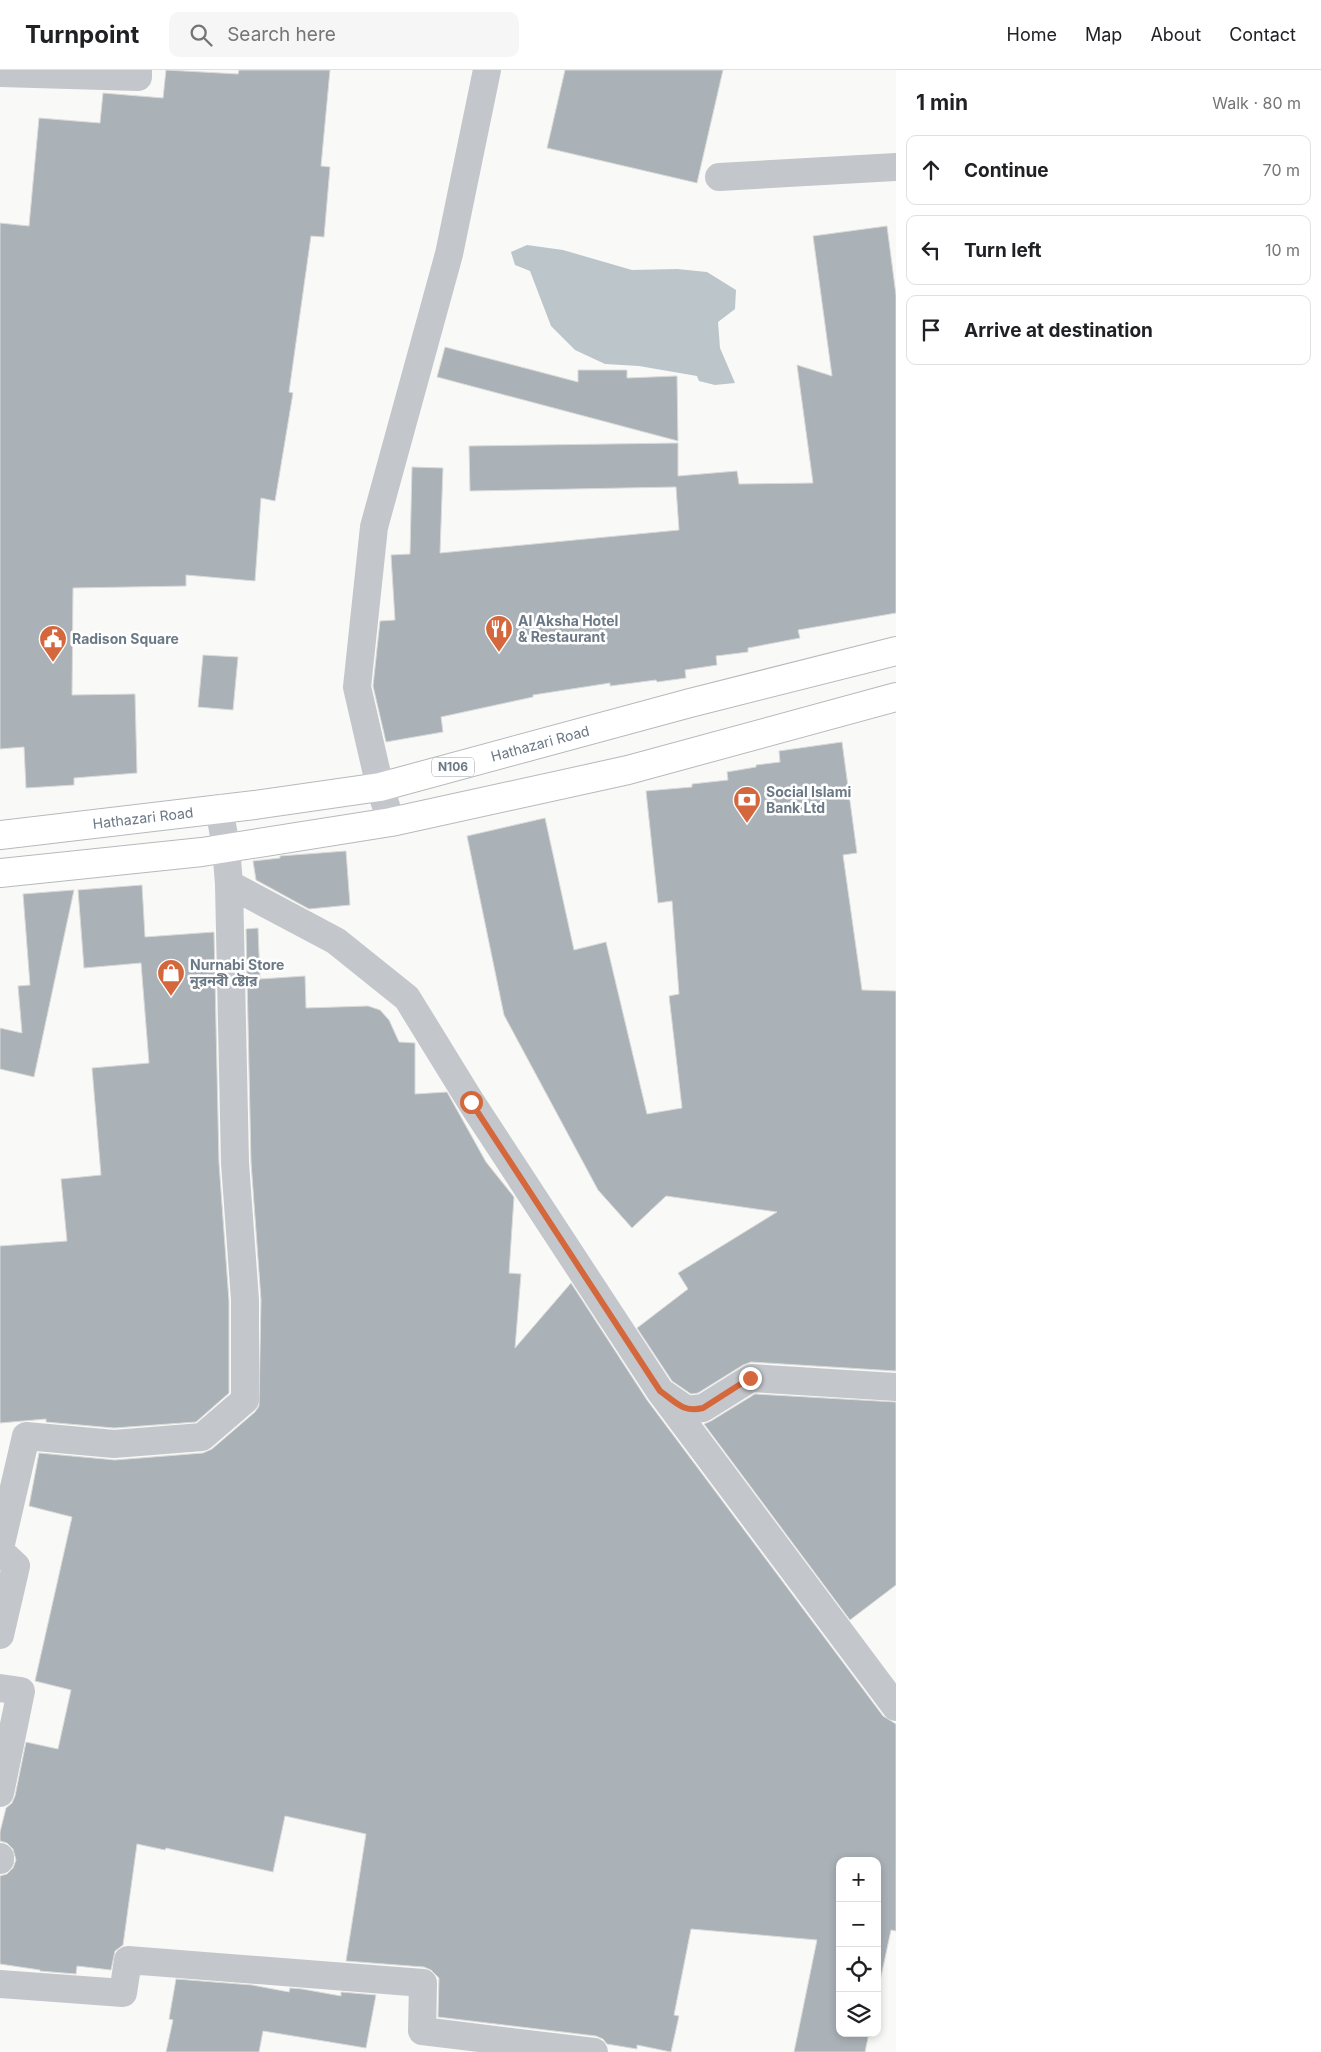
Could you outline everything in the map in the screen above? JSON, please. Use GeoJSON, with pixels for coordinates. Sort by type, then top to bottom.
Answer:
{"type":"FeatureCollection","features":[{"type":"Feature","properties":{"kind":"highway","name":"Hathazari Road"},"geometry":{"type":"LineString","coordinates":[[0,835],[380,787],[690,703],[896,651]]}},
{"type":"Feature","properties":{"kind":"highway"},"geometry":{"type":"LineString","coordinates":[[0,874],[202,852],[391,822],[628,770],[896,697]]}},
{"type":"Feature","properties":{"kind":"street"},"geometry":{"type":"LineString","coordinates":[[0,74],[138,77],[138,70]]}},
{"type":"Feature","properties":{"kind":"street"},"geometry":{"type":"LineString","coordinates":[[391,822],[380,787],[357,687],[374,527],[449,254],[487,70]]}},
{"type":"Feature","properties":{"kind":"street"},"geometry":{"type":"LineString","coordinates":[[719,177],[896,167]]}},
{"type":"Feature","properties":{"kind":"street"},"geometry":{"type":"LineString","coordinates":[[0,1635],[16,1566],[0,1550],[26,1436],[114,1444],[202,1438],[245,1400],[245,1300],[235,1163],[229,884],[226,847],[219,808]]}},
{"type":"Feature","properties":{"kind":"street"},"geometry":{"type":"LineString","coordinates":[[229,884],[336,941],[407,998],[471,1102],[660,1391],[896,1707]]}},
{"type":"Feature","properties":{"kind":"street"},"geometry":{"type":"LineString","coordinates":[[660,1391],[687,1410],[703,1408],[750,1378],[896,1388]]}},
{"type":"Feature","properties":{"kind":"street"},"geometry":{"type":"LineString","coordinates":[[0,1688],[21,1691],[0,1793]]}},
{"type":"Feature","properties":{"kind":"street"},"geometry":{"type":"LineString","coordinates":[[0,1984],[123,1993],[128,1960],[423,1983],[420,2042],[594,2052]]}},
{"type":"Feature","properties":{"kind":"shaded area"},"geometry":{"type":"Polygon","coordinates":[[[527,245],[563,250],[632,270],[677,269],[707,272],[736,290],[735,309],[718,322],[720,348],[735,383],[715,385],[699,381],[697,376],[639,366],[605,364],[575,350],[551,326],[530,271],[515,265],[511,252],[527,245]]]}},
{"type":"Feature","properties":{"kind":"building"},"geometry":{"type":"Polygon","coordinates":[[[166,70],[238,74],[239,70],[330,70],[321,166],[330,167],[324,237],[311,236],[289,392],[293,393],[275,501],[261,498],[255,581],[186,575],[186,586],[73,588],[72,695],[135,694],[137,773],[74,778],[74,785],[26,788],[24,747],[0,749],[0,223],[29,226],[39,118],[100,123],[103,93],[163,98],[166,70]]]}},
{"type":"Feature","properties":{"kind":"building"},"geometry":{"type":"Polygon","coordinates":[[[565,70],[723,70],[697,183],[547,148],[565,70]]]}},
{"type":"Feature","properties":{"kind":"building"},"geometry":{"type":"Polygon","coordinates":[[[887,226],[896,295],[896,613],[798,630],[800,638],[748,648],[748,652],[716,656],[717,665],[685,670],[686,678],[610,686],[610,683],[533,695],[533,697],[441,717],[443,732],[386,742],[373,686],[380,621],[395,620],[391,555],[410,554],[412,467],[443,468],[440,553],[679,530],[676,487],[470,491],[469,446],[678,443],[678,476],[737,471],[739,484],[813,483],[797,365],[832,376],[813,236],[887,226]]]}},
{"type":"Feature","properties":{"kind":"building"},"geometry":{"type":"Polygon","coordinates":[[[445,347],[578,382],[578,370],[627,370],[627,378],[677,376],[678,441],[437,377],[445,347]]]}},
{"type":"Feature","properties":{"kind":"building"},"geometry":{"type":"Polygon","coordinates":[[[203,655],[238,657],[233,710],[198,707],[203,655]]]}},
{"type":"Feature","properties":{"kind":"building"},"geometry":{"type":"Polygon","coordinates":[[[842,742],[857,853],[843,855],[862,990],[896,991],[896,1371],[751,1362],[698,1393],[691,1394],[672,1381],[637,1328],[688,1289],[678,1273],[777,1212],[666,1196],[632,1228],[598,1190],[504,1015],[467,836],[545,818],[574,950],[606,942],[647,1114],[682,1108],[669,996],[679,994],[672,901],[658,903],[646,791],[692,787],[692,784],[728,780],[727,772],[756,767],[756,765],[780,762],[779,751],[842,742]]]}},
{"type":"Feature","properties":{"kind":"building"},"geometry":{"type":"Polygon","coordinates":[[[346,851],[350,905],[309,909],[256,880],[253,861],[280,858],[280,856],[346,851]]]}},
{"type":"Feature","properties":{"kind":"building"},"geometry":{"type":"Polygon","coordinates":[[[142,885],[145,937],[214,932],[219,1163],[229,1301],[229,1393],[196,1422],[114,1428],[46,1422],[46,1419],[0,1423],[0,1246],[67,1241],[61,1179],[101,1175],[92,1068],[149,1063],[141,963],[84,968],[78,890],[142,885]]]}},
{"type":"Feature","properties":{"kind":"building"},"geometry":{"type":"Polygon","coordinates":[[[74,890],[34,1077],[0,1069],[0,1028],[22,1033],[18,986],[30,985],[23,894],[74,890]]]}},
{"type":"Feature","properties":{"kind":"building"},"geometry":{"type":"Polygon","coordinates":[[[258,928],[260,979],[305,976],[306,1008],[368,1006],[380,1010],[389,1020],[399,1042],[415,1043],[415,1094],[447,1092],[486,1162],[514,1197],[509,1273],[521,1274],[515,1348],[571,1283],[647,1400],[883,1716],[896,1724],[896,1931],[891,1930],[881,1976],[881,1857],[836,1857],[836,2037],[868,2037],[865,2052],[794,2052],[817,1940],[691,1929],[674,2015],[679,2016],[671,2052],[637,2045],[637,2049],[607,2044],[603,2039],[596,2036],[438,2017],[439,1978],[431,1970],[424,1967],[346,1961],[366,1834],[285,1816],[273,1872],[166,1848],[165,1850],[137,1844],[123,1945],[115,1951],[111,1970],[77,1966],[76,1974],[40,1971],[0,1964],[0,1876],[7,1874],[13,1868],[16,1860],[13,1849],[7,1843],[0,1841],[0,1832],[6,1808],[12,1803],[15,1796],[26,1742],[58,1749],[71,1690],[35,1681],[72,1517],[29,1506],[39,1453],[115,1460],[203,1453],[212,1449],[255,1412],[259,1406],[261,1300],[251,1162],[246,929],[258,928]]]}},
{"type":"Feature","properties":{"kind":"building"},"geometry":{"type":"Polygon","coordinates":[[[755,1394],[896,1402],[896,1585],[850,1620],[704,1424],[755,1394]]]}},
{"type":"Feature","properties":{"kind":"building"},"geometry":{"type":"Polygon","coordinates":[[[176,1979],[252,1985],[289,1992],[290,1988],[341,1996],[341,1992],[376,1995],[366,2048],[263,2031],[259,2052],[166,2052],[173,2020],[169,2019],[176,1979]]]}},
{"type":"Feature","properties":{"kind":"place","name":"Al Aksha Hotel & Restaurant"},"geometry":{"type":"Point","coordinates":[499,653]}},
{"type":"Feature","properties":{"kind":"place","name":"Radison Square"},"geometry":{"type":"Point","coordinates":[53,663]}},
{"type":"Feature","properties":{"kind":"place","name":"Social Islami Bank Ltd"},"geometry":{"type":"Point","coordinates":[747,824]}},
{"type":"Feature","properties":{"kind":"place","name":"Nurnabi Store নুরনবী ষ্টোর"},"geometry":{"type":"Point","coordinates":[171,997]}},
{"type":"Feature","properties":{"kind":"route"},"geometry":{"type":"LineString","coordinates":[[471,1102],[660,1391],[687,1410],[696,1410],[703,1408],[750,1378]]}}]}
